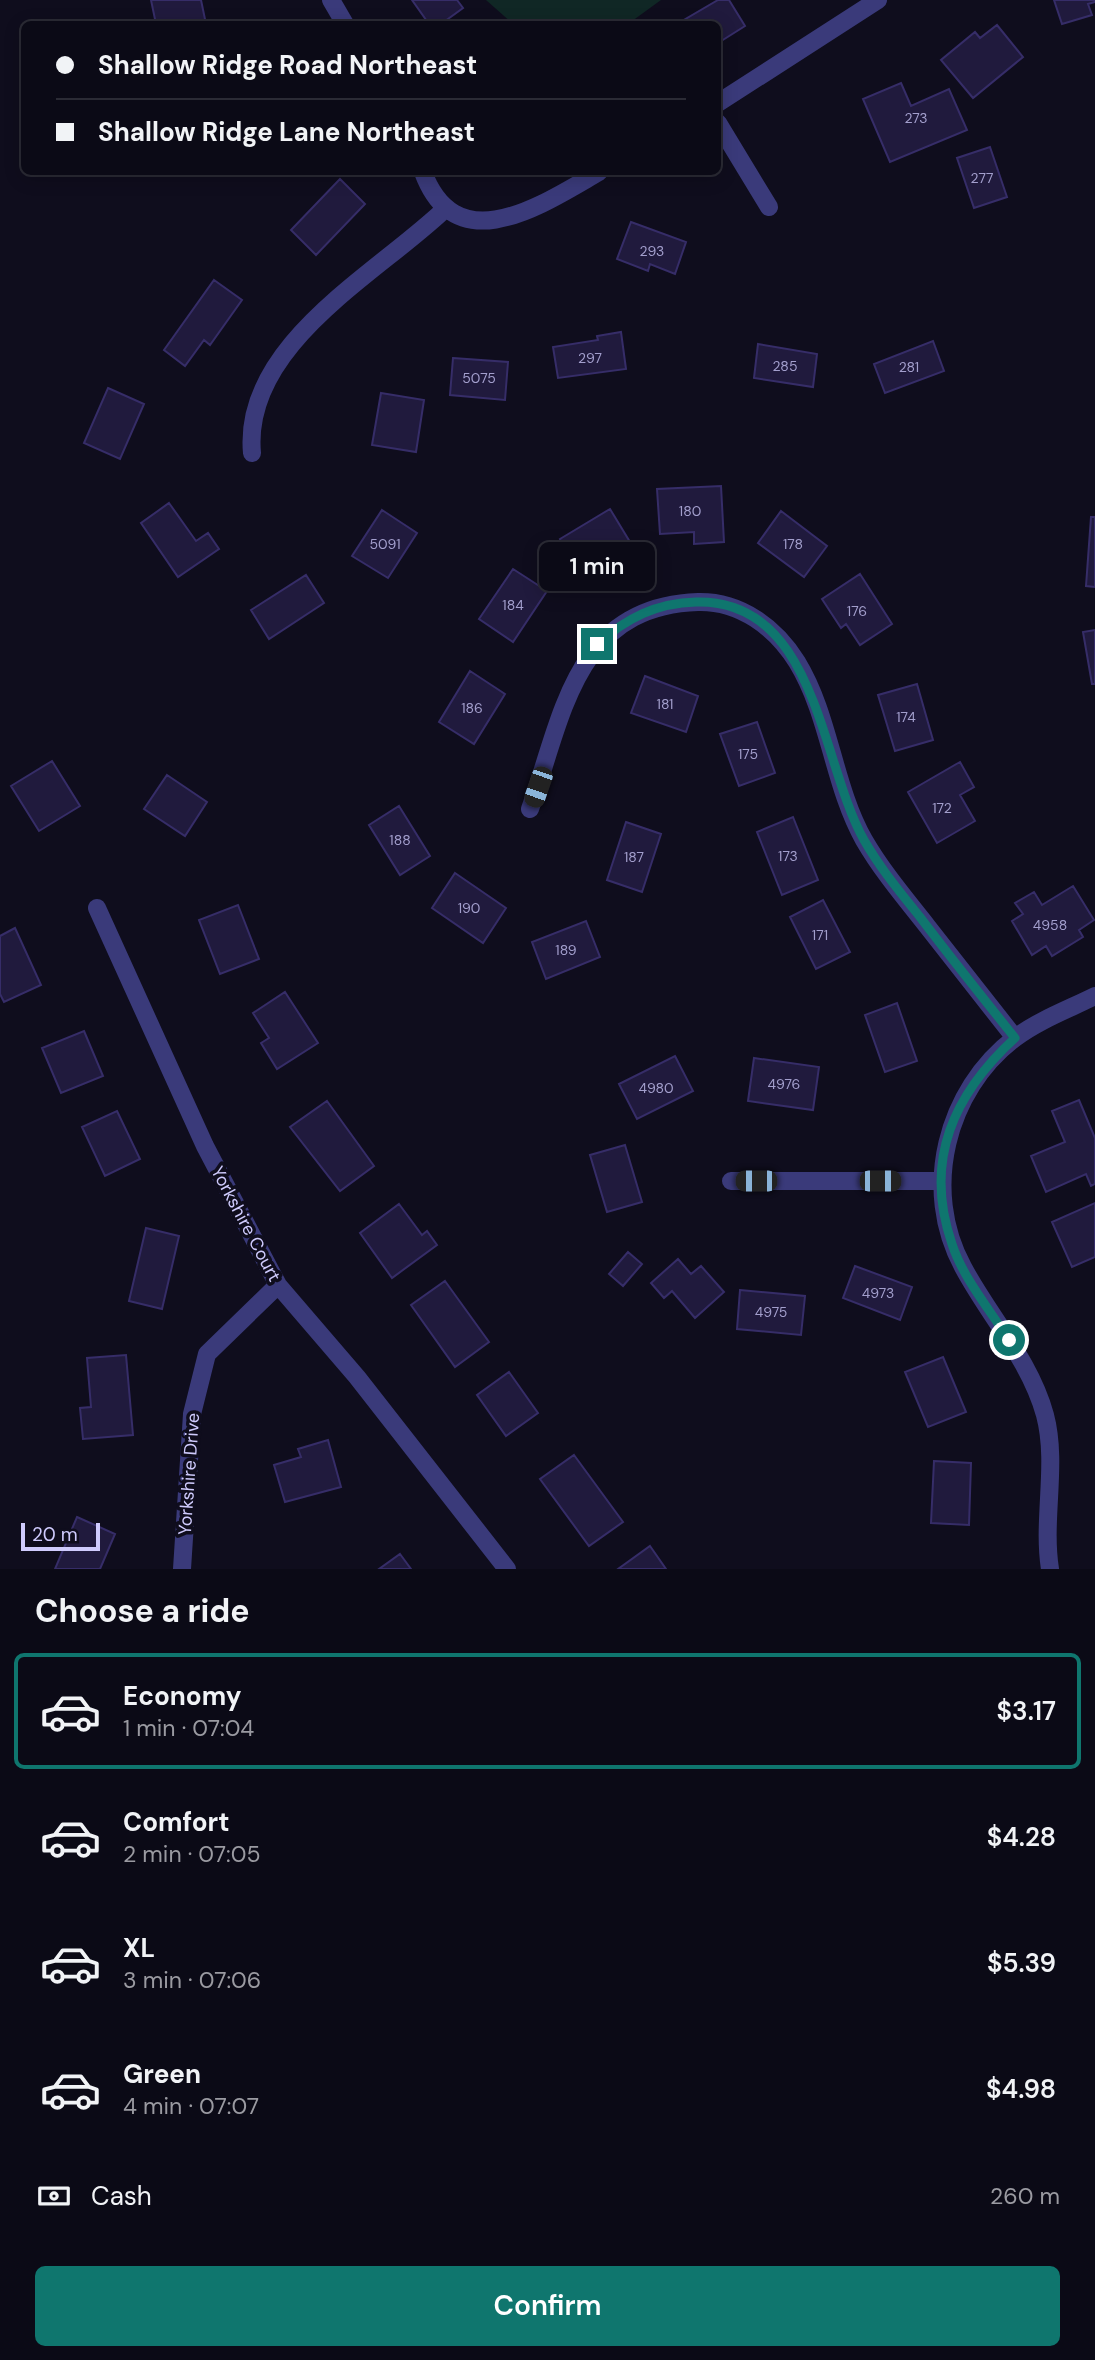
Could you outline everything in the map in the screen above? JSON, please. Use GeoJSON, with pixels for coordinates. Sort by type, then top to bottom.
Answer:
{"type":"FeatureCollection","features":[{"type":"Feature","properties":{"kind":"street"},"geometry":{"type":"LineString","coordinates":[[331,0],[343,21]]}},
{"type":"Feature","properties":{"kind":"street"},"geometry":{"type":"LineString","coordinates":[[721,101],[878,0]]}},
{"type":"Feature","properties":{"kind":"street"},"geometry":{"type":"LineString","coordinates":[[721,128],[769,207]]}},
{"type":"Feature","properties":{"kind":"street"},"geometry":{"type":"LineString","coordinates":[[424,175],[430,191],[445,209],[482,220],[516,216],[593,175]]}},
{"type":"Feature","properties":{"kind":"street"},"geometry":{"type":"LineString","coordinates":[[252,453],[250,428],[273,366],[318,318],[445,209]]}},
{"type":"Feature","properties":{"kind":"street"},"geometry":{"type":"LineString","coordinates":[[530,809],[569,698],[597,644],[640,613],[673,603],[709,602],[756,618],[778,638],[797,663],[814,699],[839,781],[864,839],[886,874],[1015,1038]]}},
{"type":"Feature","properties":{"kind":"street","name":"Yorkshire Court"},"geometry":{"type":"LineString","coordinates":[[97,908],[205,1146],[278,1285],[357,1377],[507,1569]]}},
{"type":"Feature","properties":{"kind":"street"},"geometry":{"type":"LineString","coordinates":[[1050,1569],[1046,1545],[1049,1442],[1045,1416],[1033,1384],[952,1244],[942,1181],[946,1136],[960,1102],[990,1061],[1015,1038],[1095,996]]}},
{"type":"Feature","properties":{"kind":"street"},"geometry":{"type":"LineString","coordinates":[[731,1181],[942,1181]]}},
{"type":"Feature","properties":{"kind":"street","name":"Yorkshire Drive"},"geometry":{"type":"LineString","coordinates":[[182,1569],[192,1413],[207,1354],[278,1285]]}},
{"type":"Feature","properties":{"kind":"green space"},"geometry":{"type":"Polygon","coordinates":[[[486,0],[661,0],[632,21],[510,21],[486,0]]]}},
{"type":"Feature","properties":{"kind":"building"},"geometry":{"type":"Polygon","coordinates":[[[151,0],[201,0],[205,21],[155,21],[151,0]]]}},
{"type":"Feature","properties":{"kind":"building"},"geometry":{"type":"Polygon","coordinates":[[[412,0],[457,0],[463,8],[445,21],[427,21],[412,0]]]}},
{"type":"Feature","properties":{"kind":"building"},"geometry":{"type":"Polygon","coordinates":[[[718,0],[729,0],[745,26],[721,41],[721,21],[682,21],[718,0]]]}},
{"type":"Feature","properties":{"kind":"building"},"geometry":{"type":"Polygon","coordinates":[[[1054,0],[1095,2],[1088,4],[1092,15],[1062,24],[1054,0]]]}},
{"type":"Feature","properties":{"kind":"building"},"geometry":{"type":"Polygon","coordinates":[[[997,25],[1023,57],[973,98],[941,60],[975,32],[980,38],[997,25]]]}},
{"type":"Feature","properties":{"kind":"building"},"geometry":{"type":"Polygon","coordinates":[[[901,83],[911,106],[949,89],[967,130],[890,162],[863,99],[901,83]]]}},
{"type":"Feature","properties":{"kind":"building"},"geometry":{"type":"Polygon","coordinates":[[[990,147],[1007,197],[974,208],[957,158],[990,147]]]}},
{"type":"Feature","properties":{"kind":"building"},"geometry":{"type":"Polygon","coordinates":[[[340,179],[365,204],[316,255],[291,230],[340,179]]]}},
{"type":"Feature","properties":{"kind":"building"},"geometry":{"type":"Polygon","coordinates":[[[631,222],[686,242],[675,274],[650,264],[648,271],[617,259],[631,222]]]}},
{"type":"Feature","properties":{"kind":"building"},"geometry":{"type":"Polygon","coordinates":[[[214,280],[242,300],[210,345],[204,340],[185,366],[164,350],[214,280]]]}},
{"type":"Feature","properties":{"kind":"building"},"geometry":{"type":"Polygon","coordinates":[[[621,332],[626,369],[558,378],[553,347],[598,340],[597,336],[621,332]]]}},
{"type":"Feature","properties":{"kind":"building"},"geometry":{"type":"Polygon","coordinates":[[[933,341],[944,371],[885,393],[874,364],[933,341]]]}},
{"type":"Feature","properties":{"kind":"building"},"geometry":{"type":"Polygon","coordinates":[[[758,344],[817,354],[813,387],[754,378],[758,344]]]}},
{"type":"Feature","properties":{"kind":"building"},"geometry":{"type":"Polygon","coordinates":[[[453,358],[508,362],[505,400],[450,395],[453,358]]]}},
{"type":"Feature","properties":{"kind":"building"},"geometry":{"type":"Polygon","coordinates":[[[108,388],[144,404],[120,459],[84,443],[108,388]]]}},
{"type":"Feature","properties":{"kind":"building"},"geometry":{"type":"Polygon","coordinates":[[[381,393],[424,400],[416,452],[372,445],[381,393]]]}},
{"type":"Feature","properties":{"kind":"building"},"geometry":{"type":"Polygon","coordinates":[[[721,486],[724,542],[694,544],[694,532],[660,534],[657,489],[721,486]]]}},
{"type":"Feature","properties":{"kind":"building"},"geometry":{"type":"Polygon","coordinates":[[[169,503],[196,541],[208,533],[219,549],[178,577],[141,523],[169,503]]]}},
{"type":"Feature","properties":{"kind":"building"},"geometry":{"type":"Polygon","coordinates":[[[610,509],[630,542],[579,572],[560,539],[610,509]]]}},
{"type":"Feature","properties":{"kind":"building"},"geometry":{"type":"Polygon","coordinates":[[[382,510],[417,533],[388,578],[352,556],[382,510]]]}},
{"type":"Feature","properties":{"kind":"building"},"geometry":{"type":"Polygon","coordinates":[[[781,511],[827,546],[804,577],[758,543],[781,511]]]}},
{"type":"Feature","properties":{"kind":"building"},"geometry":{"type":"Polygon","coordinates":[[[1091,517],[1095,517],[1095,587],[1086,586],[1091,517]]]}},
{"type":"Feature","properties":{"kind":"building"},"geometry":{"type":"Polygon","coordinates":[[[513,569],[547,591],[513,642],[479,619],[513,569]]]}},
{"type":"Feature","properties":{"kind":"building"},"geometry":{"type":"Polygon","coordinates":[[[860,574],[892,624],[860,645],[846,624],[841,628],[822,599],[860,574]]]}},
{"type":"Feature","properties":{"kind":"building"},"geometry":{"type":"Polygon","coordinates":[[[306,575],[324,603],[269,639],[251,610],[306,575]]]}},
{"type":"Feature","properties":{"kind":"building"},"geometry":{"type":"Polygon","coordinates":[[[1095,630],[1095,684],[1092,684],[1083,632],[1095,630]]]}},
{"type":"Feature","properties":{"kind":"building"},"geometry":{"type":"Polygon","coordinates":[[[470,671],[505,694],[474,744],[439,722],[470,671]]]}},
{"type":"Feature","properties":{"kind":"building"},"geometry":{"type":"Polygon","coordinates":[[[645,676],[698,696],[686,732],[631,713],[645,676]]]}},
{"type":"Feature","properties":{"kind":"building"},"geometry":{"type":"Polygon","coordinates":[[[917,684],[933,740],[895,751],[878,695],[917,684]]]}},
{"type":"Feature","properties":{"kind":"building"},"geometry":{"type":"Polygon","coordinates":[[[757,722],[775,773],[739,786],[720,734],[757,722]]]}},
{"type":"Feature","properties":{"kind":"building"},"geometry":{"type":"Polygon","coordinates":[[[52,761],[80,806],[39,831],[11,786],[52,761]]]}},
{"type":"Feature","properties":{"kind":"building"},"geometry":{"type":"Polygon","coordinates":[[[960,762],[974,787],[960,795],[975,821],[937,843],[908,792],[960,762]]]}},
{"type":"Feature","properties":{"kind":"building"},"geometry":{"type":"Polygon","coordinates":[[[167,775],[207,802],[185,836],[144,809],[167,775]]]}},
{"type":"Feature","properties":{"kind":"building"},"geometry":{"type":"Polygon","coordinates":[[[399,806],[430,856],[400,875],[369,825],[399,806]]]}},
{"type":"Feature","properties":{"kind":"building"},"geometry":{"type":"Polygon","coordinates":[[[793,817],[818,880],[782,895],[757,832],[793,817]]]}},
{"type":"Feature","properties":{"kind":"building"},"geometry":{"type":"Polygon","coordinates":[[[626,822],[661,834],[642,892],[607,880],[626,822]]]}},
{"type":"Feature","properties":{"kind":"building"},"geometry":{"type":"Polygon","coordinates":[[[455,873],[506,908],[483,943],[432,908],[455,873]]]}},
{"type":"Feature","properties":{"kind":"building"},"geometry":{"type":"Polygon","coordinates":[[[1073,886],[1094,920],[1079,930],[1083,937],[1052,956],[1046,946],[1032,955],[1012,921],[1023,914],[1015,903],[1034,892],[1042,905],[1073,886]]]}},
{"type":"Feature","properties":{"kind":"building"},"geometry":{"type":"Polygon","coordinates":[[[823,900],[850,952],[816,969],[790,917],[823,900]]]}},
{"type":"Feature","properties":{"kind":"building"},"geometry":{"type":"Polygon","coordinates":[[[238,905],[259,959],[220,974],[199,920],[238,905]]]}},
{"type":"Feature","properties":{"kind":"building"},"geometry":{"type":"Polygon","coordinates":[[[586,921],[600,957],[546,979],[532,942],[586,921]]]}},
{"type":"Feature","properties":{"kind":"building"},"geometry":{"type":"Polygon","coordinates":[[[15,928],[41,985],[4,1002],[0,994],[0,936],[15,928]]]}},
{"type":"Feature","properties":{"kind":"building"},"geometry":{"type":"Polygon","coordinates":[[[285,992],[318,1043],[277,1069],[261,1043],[269,1038],[253,1013],[285,992]]]}},
{"type":"Feature","properties":{"kind":"building"},"geometry":{"type":"Polygon","coordinates":[[[897,1003],[917,1061],[885,1072],[865,1015],[897,1003]]]}},
{"type":"Feature","properties":{"kind":"building"},"geometry":{"type":"Polygon","coordinates":[[[84,1031],[103,1076],[61,1093],[42,1048],[84,1031]]]}},
{"type":"Feature","properties":{"kind":"building"},"geometry":{"type":"Polygon","coordinates":[[[675,1056],[693,1091],[637,1119],[619,1084],[675,1056]]]}},
{"type":"Feature","properties":{"kind":"building"},"geometry":{"type":"Polygon","coordinates":[[[754,1058],[819,1067],[813,1110],[748,1101],[754,1058]]]}},
{"type":"Feature","properties":{"kind":"building"},"geometry":{"type":"Polygon","coordinates":[[[1079,1100],[1095,1138],[1095,1184],[1091,1186],[1086,1174],[1046,1192],[1031,1156],[1065,1142],[1052,1111],[1079,1100]]]}},
{"type":"Feature","properties":{"kind":"building"},"geometry":{"type":"Polygon","coordinates":[[[327,1101],[374,1166],[340,1191],[290,1127],[327,1101]]]}},
{"type":"Feature","properties":{"kind":"building"},"geometry":{"type":"Polygon","coordinates":[[[117,1111],[140,1159],[105,1176],[82,1127],[117,1111]]]}},
{"type":"Feature","properties":{"kind":"building"},"geometry":{"type":"Polygon","coordinates":[[[625,1145],[642,1202],[607,1212],[590,1155],[625,1145]]]}},
{"type":"Feature","properties":{"kind":"building"},"geometry":{"type":"Polygon","coordinates":[[[1095,1203],[1095,1257],[1072,1267],[1052,1222],[1095,1203]]]}},
{"type":"Feature","properties":{"kind":"building"},"geometry":{"type":"Polygon","coordinates":[[[399,1204],[422,1235],[427,1231],[437,1245],[392,1278],[360,1233],[399,1204]]]}},
{"type":"Feature","properties":{"kind":"building"},"geometry":{"type":"Polygon","coordinates":[[[146,1228],[179,1236],[162,1309],[129,1301],[146,1228]]]}},
{"type":"Feature","properties":{"kind":"building"},"geometry":{"type":"Polygon","coordinates":[[[628,1252],[642,1264],[623,1286],[609,1274],[628,1252]]]}},
{"type":"Feature","properties":{"kind":"building"},"geometry":{"type":"Polygon","coordinates":[[[678,1259],[691,1274],[701,1266],[724,1292],[695,1318],[672,1291],[664,1298],[651,1283],[678,1259]]]}},
{"type":"Feature","properties":{"kind":"building"},"geometry":{"type":"Polygon","coordinates":[[[855,1266],[912,1287],[900,1320],[843,1298],[855,1266]]]}},
{"type":"Feature","properties":{"kind":"building"},"geometry":{"type":"Polygon","coordinates":[[[445,1281],[489,1342],[455,1367],[411,1305],[445,1281]]]}},
{"type":"Feature","properties":{"kind":"building"},"geometry":{"type":"Polygon","coordinates":[[[740,1290],[805,1296],[801,1335],[737,1329],[740,1290]]]}},
{"type":"Feature","properties":{"kind":"building"},"geometry":{"type":"Polygon","coordinates":[[[126,1355],[133,1435],[83,1439],[80,1408],[91,1407],[87,1358],[126,1355]]]}},
{"type":"Feature","properties":{"kind":"building"},"geometry":{"type":"Polygon","coordinates":[[[943,1357],[966,1412],[928,1427],[905,1372],[943,1357]]]}},
{"type":"Feature","properties":{"kind":"building"},"geometry":{"type":"Polygon","coordinates":[[[509,1372],[538,1413],[506,1436],[477,1395],[509,1372]]]}},
{"type":"Feature","properties":{"kind":"building"},"geometry":{"type":"Polygon","coordinates":[[[328,1440],[341,1487],[285,1502],[274,1465],[301,1457],[298,1449],[328,1440]]]}},
{"type":"Feature","properties":{"kind":"building"},"geometry":{"type":"Polygon","coordinates":[[[574,1455],[623,1522],[589,1546],[540,1479],[574,1455]]]}},
{"type":"Feature","properties":{"kind":"building"},"geometry":{"type":"Polygon","coordinates":[[[934,1461],[971,1463],[969,1525],[931,1523],[934,1461]]]}},
{"type":"Feature","properties":{"kind":"building"},"geometry":{"type":"Polygon","coordinates":[[[77,1517],[115,1534],[100,1569],[55,1569],[77,1517]]]}},
{"type":"Feature","properties":{"kind":"building"},"geometry":{"type":"Polygon","coordinates":[[[650,1546],[666,1569],[618,1569],[650,1546]]]}},
{"type":"Feature","properties":{"kind":"building"},"geometry":{"type":"Polygon","coordinates":[[[400,1554],[411,1569],[379,1569],[400,1554]]]}},
{"type":"Feature","properties":{"kind":"route"},"geometry":{"type":"LineString","coordinates":[[597,644],[640,613],[673,603],[709,602],[733,607],[756,618],[778,638],[797,663],[814,699],[850,811],[864,839],[886,874],[1015,1038],[990,1061],[960,1102],[946,1136],[942,1181],[945,1214],[952,1244],[963,1268],[1009,1340]]}}]}
